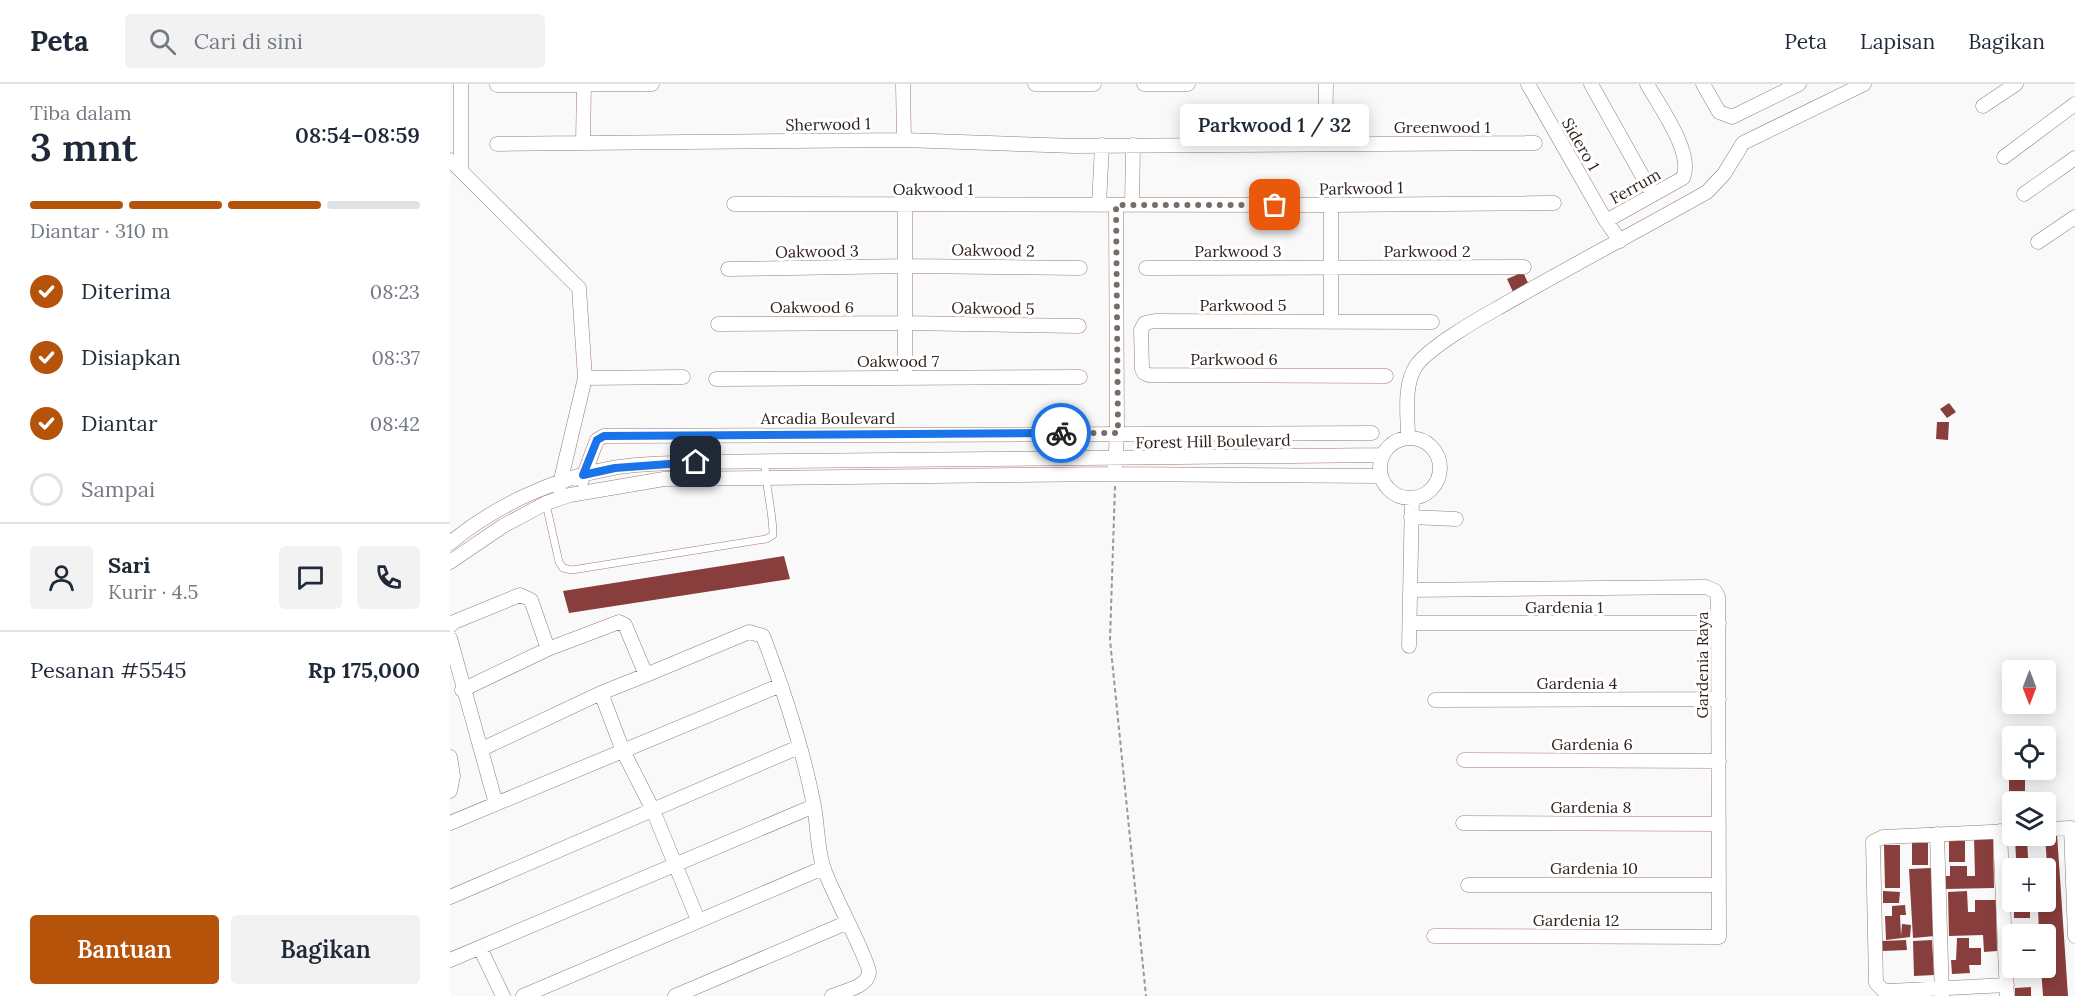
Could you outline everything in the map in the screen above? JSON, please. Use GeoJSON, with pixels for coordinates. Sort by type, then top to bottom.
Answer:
{"type":"FeatureCollection","features":[{"type":"Feature","properties":{"kind":"street"},"geometry":{"type":"LineString","coordinates":[[460,84],[461,170]]}},
{"type":"Feature","properties":{"kind":"street"},"geometry":{"type":"LineString","coordinates":[[583,143],[584,84]]}},
{"type":"Feature","properties":{"kind":"street"},"geometry":{"type":"LineString","coordinates":[[497,85],[652,84]]}},
{"type":"Feature","properties":{"kind":"street"},"geometry":{"type":"LineString","coordinates":[[903,84],[903,140]]}},
{"type":"Feature","properties":{"kind":"street"},"geometry":{"type":"LineString","coordinates":[[1035,84],[1094,84]]}},
{"type":"Feature","properties":{"kind":"street"},"geometry":{"type":"LineString","coordinates":[[1144,84],[1188,84]]}},
{"type":"Feature","properties":{"kind":"street"},"geometry":{"type":"LineString","coordinates":[[1325,144],[1326,84]]}},
{"type":"Feature","properties":{"kind":"street","name":"Sidero 1"},"geometry":{"type":"LineString","coordinates":[[1528,84],[1606,221],[1620,241]]}},
{"type":"Feature","properties":{"kind":"street"},"geometry":{"type":"LineString","coordinates":[[1590,84],[1653,195]]}},
{"type":"Feature","properties":{"kind":"street","name":"Ferrum"},"geometry":{"type":"LineString","coordinates":[[1606,221],[1683,178],[1687,163],[1686,155],[1647,84]]}},
{"type":"Feature","properties":{"kind":"street"},"geometry":{"type":"LineString","coordinates":[[1703,84],[1719,111],[1732,117],[1791,86]]}},
{"type":"Feature","properties":{"kind":"street"},"geometry":{"type":"LineString","coordinates":[[1408,438],[1408,396],[1411,378],[1417,365],[1462,329],[1563,270],[1707,192],[1725,174],[1743,143],[1864,84]]}},
{"type":"Feature","properties":{"kind":"street"},"geometry":{"type":"LineString","coordinates":[[1983,106],[2016,84]]}},
{"type":"Feature","properties":{"kind":"street"},"geometry":{"type":"LineString","coordinates":[[2004,157],[2075,104]]}},
{"type":"Feature","properties":{"kind":"street","name":"Sherwood 1"},"geometry":{"type":"LineString","coordinates":[[497,144],[903,140],[1132,145]]}},
{"type":"Feature","properties":{"kind":"street","name":"Greenwood 1"},"geometry":{"type":"LineString","coordinates":[[1132,145],[1535,143]]}},
{"type":"Feature","properties":{"kind":"street"},"geometry":{"type":"LineString","coordinates":[[1099,205],[1102,145]]}},
{"type":"Feature","properties":{"kind":"street"},"geometry":{"type":"LineString","coordinates":[[1132,145],[1132,205]]}},
{"type":"Feature","properties":{"kind":"street"},"geometry":{"type":"LineString","coordinates":[[450,160],[577,283],[581,295],[585,378],[560,482],[548,497],[450,562]]}},
{"type":"Feature","properties":{"kind":"street"},"geometry":{"type":"LineString","coordinates":[[2024,194],[2074,161]]}},
{"type":"Feature","properties":{"kind":"street","name":"Parkwood 1"},"geometry":{"type":"LineString","coordinates":[[1132,205],[1554,203]]}},
{"type":"Feature","properties":{"kind":"street","name":"Oakwood 1"},"geometry":{"type":"LineString","coordinates":[[734,204],[1132,205]]}},
{"type":"Feature","properties":{"kind":"street"},"geometry":{"type":"LineString","coordinates":[[1115,474],[1118,433],[1116,205]]}},
{"type":"Feature","properties":{"kind":"street"},"geometry":{"type":"LineString","coordinates":[[1330,322],[1331,205]]}},
{"type":"Feature","properties":{"kind":"street"},"geometry":{"type":"LineString","coordinates":[[905,206],[905,377]]}},
{"type":"Feature","properties":{"kind":"street"},"geometry":{"type":"LineString","coordinates":[[2038,242],[2075,217]]}},
{"type":"Feature","properties":{"kind":"street","name":"Oakwood 2"},"geometry":{"type":"LineString","coordinates":[[906,266],[1080,268]]}},
{"type":"Feature","properties":{"kind":"street","name":"Oakwood 3"},"geometry":{"type":"LineString","coordinates":[[728,269],[906,266]]}},
{"type":"Feature","properties":{"kind":"street","name":"Parkwood 2"},"geometry":{"type":"LineString","coordinates":[[1330,268],[1524,267]]}},
{"type":"Feature","properties":{"kind":"street","name":"Parkwood 3"},"geometry":{"type":"LineString","coordinates":[[1146,268],[1330,268]]}},
{"type":"Feature","properties":{"kind":"street","name":"Parkwood 5"},"geometry":{"type":"LineString","coordinates":[[1155,321],[1432,322]]}},
{"type":"Feature","properties":{"kind":"street","name":"Parkwood 6"},"geometry":{"type":"LineString","coordinates":[[1155,321],[1145,323],[1141,330],[1142,369],[1149,375],[1386,376]]}},
{"type":"Feature","properties":{"kind":"street","name":"Oakwood 6"},"geometry":{"type":"LineString","coordinates":[[718,324],[906,323]]}},
{"type":"Feature","properties":{"kind":"street","name":"Oakwood 5"},"geometry":{"type":"LineString","coordinates":[[906,323],[1079,326]]}},
{"type":"Feature","properties":{"kind":"street"},"geometry":{"type":"LineString","coordinates":[[585,378],[682,377]]}},
{"type":"Feature","properties":{"kind":"street","name":"Oakwood 7"},"geometry":{"type":"LineString","coordinates":[[716,379],[1080,377]]}},
{"type":"Feature","properties":{"kind":"street","name":"Arcadia Boulevard"},"geometry":{"type":"LineString","coordinates":[[580,494],[583,475],[597,440],[604,436],[1372,433]]}},
{"type":"Feature","properties":{"kind":"street"},"geometry":{"type":"LineString","coordinates":[[1408,438],[1427,444],[1435,452],[1440,472],[1431,490],[1412,498],[1392,493],[1380,476],[1382,455],[1397,441],[1408,438]]}},
{"type":"Feature","properties":{"kind":"street","name":"Forest Hill Boulevard"},"geometry":{"type":"LineString","coordinates":[[560,482],[615,468],[765,462],[1382,455]]}},
{"type":"Feature","properties":{"kind":"street","name":"Forest Hill Boulevard"},"geometry":{"type":"LineString","coordinates":[[450,543],[502,508],[548,497],[580,494],[664,479],[1115,474],[1380,476]]}},
{"type":"Feature","properties":{"kind":"street"},"geometry":{"type":"LineString","coordinates":[[1409,646],[1412,498]]}},
{"type":"Feature","properties":{"kind":"street"},"geometry":{"type":"LineString","coordinates":[[1412,517],[1456,519]]}},
{"type":"Feature","properties":{"kind":"street","name":"Gardenia Raya"},"geometry":{"type":"LineString","coordinates":[[1410,590],[1706,587],[1715,591],[1718,597],[1719,623],[1719,937]]}},
{"type":"Feature","properties":{"kind":"street"},"geometry":{"type":"LineString","coordinates":[[450,626],[454,622],[520,595],[526,596],[531,600],[548,649]]}},
{"type":"Feature","properties":{"kind":"street"},"geometry":{"type":"LineString","coordinates":[[462,690],[548,649],[619,622],[625,625],[646,675]]}},
{"type":"Feature","properties":{"kind":"street","name":"Gardenia 1"},"geometry":{"type":"LineString","coordinates":[[1410,623],[1719,623]]}},
{"type":"Feature","properties":{"kind":"street"},"geometry":{"type":"LineString","coordinates":[[482,749],[601,693],[749,632],[763,636],[800,747],[814,806],[823,868],[846,923],[869,964],[869,971],[862,984],[832,996]]}},
{"type":"Feature","properties":{"kind":"street"},"geometry":{"type":"LineString","coordinates":[[450,638],[462,690],[482,749],[496,804]]}},
{"type":"Feature","properties":{"kind":"street"},"geometry":{"type":"LineString","coordinates":[[450,823],[781,685]]}},
{"type":"Feature","properties":{"kind":"street"},"geometry":{"type":"LineString","coordinates":[[601,693],[623,751],[652,808],[699,920]]}},
{"type":"Feature","properties":{"kind":"street","name":"Gardenia 4"},"geometry":{"type":"LineString","coordinates":[[1435,700],[1719,699]]}},
{"type":"Feature","properties":{"kind":"street"},"geometry":{"type":"LineString","coordinates":[[450,897],[652,808],[800,747]]}},
{"type":"Feature","properties":{"kind":"street"},"geometry":{"type":"LineString","coordinates":[[450,757],[453,776],[450,791]]}},
{"type":"Feature","properties":{"kind":"street","name":"Gardenia 6"},"geometry":{"type":"LineString","coordinates":[[1464,760],[1719,761]]}},
{"type":"Feature","properties":{"kind":"street"},"geometry":{"type":"LineString","coordinates":[[450,960],[814,806]]}},
{"type":"Feature","properties":{"kind":"street","name":"Gardenia 8"},"geometry":{"type":"LineString","coordinates":[[1463,823],[1719,824]]}},
{"type":"Feature","properties":{"kind":"street"},"geometry":{"type":"LineString","coordinates":[[2056,829],[2073,828],[2075,936]]}},
{"type":"Feature","properties":{"kind":"street"},"geometry":{"type":"LineString","coordinates":[[2002,831],[1883,837],[1873,843],[1876,983],[1883,990],[2007,991],[2007,846]]}},
{"type":"Feature","properties":{"kind":"street"},"geometry":{"type":"LineString","coordinates":[[1937,834],[1942,992]]}},
{"type":"Feature","properties":{"kind":"street"},"geometry":{"type":"LineString","coordinates":[[523,996],[823,868]]}},
{"type":"Feature","properties":{"kind":"street","name":"Gardenia 10"},"geometry":{"type":"LineString","coordinates":[[1468,885],[1719,885]]}},
{"type":"Feature","properties":{"kind":"street"},"geometry":{"type":"LineString","coordinates":[[675,996],[846,923]]}},
{"type":"Feature","properties":{"kind":"street","name":"Gardenia 12"},"geometry":{"type":"LineString","coordinates":[[1434,936],[1719,937]]}},
{"type":"Feature","properties":{"kind":"street"},"geometry":{"type":"LineString","coordinates":[[480,948],[503,996]]}},
{"type":"Feature","properties":{"kind":"lane"},"geometry":{"type":"LineString","coordinates":[[548,497],[559,562],[564,568],[572,570],[766,539],[773,535],[773,525],[765,478],[765,462]]}},
{"type":"Feature","properties":{"kind":"path"},"geometry":{"type":"LineString","coordinates":[[1115,474],[1110,640],[1146,996]]}},
{"type":"Feature","properties":{"kind":"building"},"geometry":{"type":"Polygon","coordinates":[[[1523,272],[1529,285],[1513,292],[1507,279],[1523,272]]]}},
{"type":"Feature","properties":{"kind":"building"},"geometry":{"type":"Polygon","coordinates":[[[1949,403],[1956,412],[1947,418],[1940,409],[1949,403]]]}},
{"type":"Feature","properties":{"kind":"building"},"geometry":{"type":"Polygon","coordinates":[[[1937,422],[1949,422],[1948,440],[1936,439],[1937,422]]]}},
{"type":"Feature","properties":{"kind":"building"},"geometry":{"type":"Polygon","coordinates":[[[784,556],[790,579],[569,613],[563,591],[784,556]]]}},
{"type":"Feature","properties":{"kind":"building"},"geometry":{"type":"Polygon","coordinates":[[[2009,780],[2025,780],[2025,791],[2009,791],[2009,780]]]}},
{"type":"Feature","properties":{"kind":"building"},"geometry":{"type":"Polygon","coordinates":[[[2056,834],[2068,996],[2043,996],[2042,978],[2056,978],[2056,924],[2039,924],[2038,912],[2056,912],[2056,858],[2047,858],[2046,846],[2056,846],[2056,834]]]}},
{"type":"Feature","properties":{"kind":"building"},"geometry":{"type":"Polygon","coordinates":[[[1993,835],[1994,888],[1945,889],[1945,876],[1950,876],[1950,866],[1967,866],[1967,876],[1975,876],[1974,836],[1993,835]]]}},
{"type":"Feature","properties":{"kind":"building"},"geometry":{"type":"Polygon","coordinates":[[[1949,841],[1965,841],[1965,862],[1949,862],[1949,841]]]}},
{"type":"Feature","properties":{"kind":"building"},"geometry":{"type":"Polygon","coordinates":[[[1912,843],[1928,843],[1928,865],[1912,865],[1912,843]]]}},
{"type":"Feature","properties":{"kind":"building"},"geometry":{"type":"Polygon","coordinates":[[[1884,845],[1900,845],[1900,888],[1885,888],[1884,845]]]}},
{"type":"Feature","properties":{"kind":"building"},"geometry":{"type":"Polygon","coordinates":[[[2015,846],[2027,846],[2028,858],[2016,858],[2015,846]]]}},
{"type":"Feature","properties":{"kind":"building"},"geometry":{"type":"Polygon","coordinates":[[[1931,868],[1935,936],[1913,938],[1909,869],[1931,868]]]}},
{"type":"Feature","properties":{"kind":"building"},"geometry":{"type":"Polygon","coordinates":[[[1883,891],[1900,892],[1899,903],[1883,903],[1883,891]]]}},
{"type":"Feature","properties":{"kind":"building"},"geometry":{"type":"Polygon","coordinates":[[[1967,891],[1968,912],[1975,912],[1975,900],[1996,900],[1997,951],[1984,952],[1983,935],[1949,936],[1948,892],[1967,891]]]}},
{"type":"Feature","properties":{"kind":"building"},"geometry":{"type":"Polygon","coordinates":[[[1905,905],[1906,915],[1900,915],[1901,936],[1902,924],[1911,925],[1910,937],[1886,940],[1885,916],[1892,916],[1892,906],[1905,905]]]}},
{"type":"Feature","properties":{"kind":"building"},"geometry":{"type":"Polygon","coordinates":[[[2014,912],[2030,912],[2030,918],[2014,918],[2014,912]]]}},
{"type":"Feature","properties":{"kind":"building"},"geometry":{"type":"Polygon","coordinates":[[[1957,938],[1969,938],[1969,948],[1981,948],[1981,965],[1969,965],[1970,973],[1952,974],[1951,960],[1956,960],[1957,938]]]}},
{"type":"Feature","properties":{"kind":"building"},"geometry":{"type":"Polygon","coordinates":[[[1906,940],[1907,950],[1882,951],[1882,941],[1906,940]]]}},
{"type":"Feature","properties":{"kind":"building"},"geometry":{"type":"Polygon","coordinates":[[[1932,940],[1934,975],[1914,976],[1913,941],[1932,940]]]}},
{"type":"Feature","properties":{"kind":"building"},"geometry":{"type":"Polygon","coordinates":[[[2031,987],[2031,996],[2015,996],[2015,988],[2031,987]]]}},
{"type":"Feature","properties":{"kind":"way so far"},"geometry":{"type":"LineString","coordinates":[[1061,433],[1118,433],[1116,205],[1275,205]]}},
{"type":"Feature","properties":{"kind":"place","name":"Parkwood 1 / 32"},"geometry":{"type":"Point","coordinates":[1275,205]}},
{"type":"Feature","properties":{"kind":"route"},"geometry":{"type":"LineString","coordinates":[[696,462],[615,468],[583,475],[597,440],[604,436],[1061,433]]}}]}
